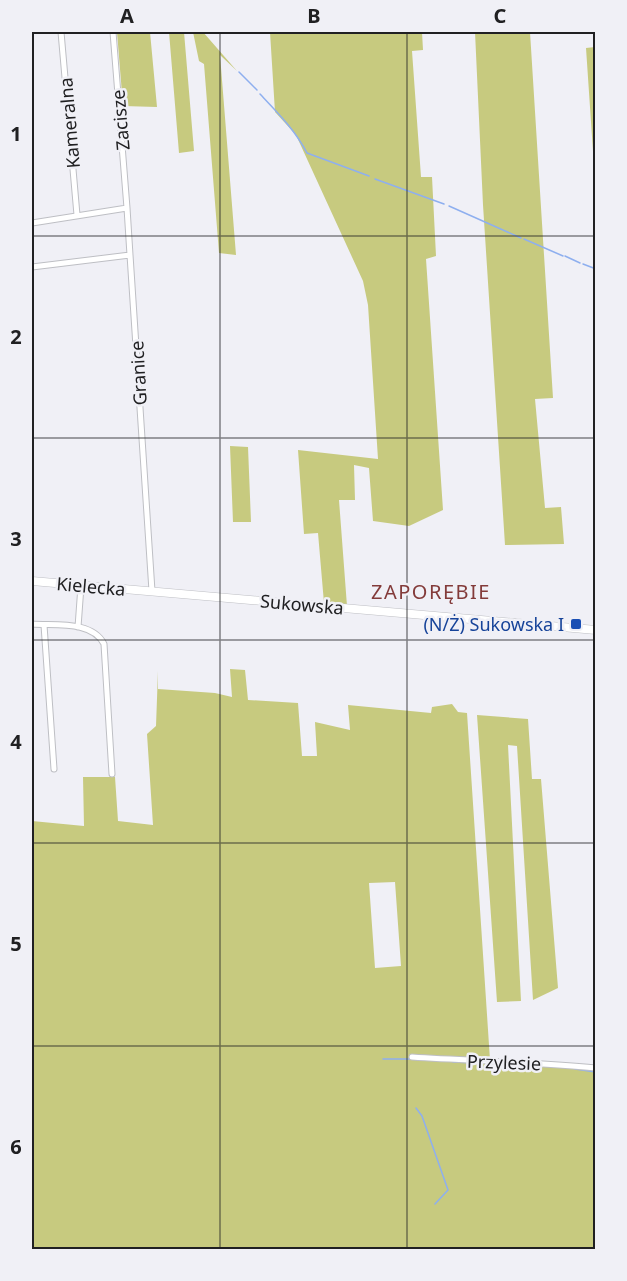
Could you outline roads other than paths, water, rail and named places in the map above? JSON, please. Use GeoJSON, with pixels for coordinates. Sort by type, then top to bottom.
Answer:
{"type":"FeatureCollection","features":[{"type":"Feature","properties":{"kind":"street","name":"Kameralna"},"geometry":{"type":"LineString","coordinates":[[61,32],[77,215]]}},
{"type":"Feature","properties":{"kind":"street","name":"Zacisze"},"geometry":{"type":"LineString","coordinates":[[113,32],[130,255]]}},
{"type":"Feature","properties":{"kind":"street"},"geometry":{"type":"LineString","coordinates":[[32,223],[127,208]]}},
{"type":"Feature","properties":{"kind":"street"},"geometry":{"type":"LineString","coordinates":[[32,267],[130,255]]}},
{"type":"Feature","properties":{"kind":"street","name":"Granice"},"geometry":{"type":"LineString","coordinates":[[130,255],[152,591]]}},
{"type":"Feature","properties":{"kind":"street","name":"Kielecka"},"geometry":{"type":"LineString","coordinates":[[32,581],[152,591]]}},
{"type":"Feature","properties":{"kind":"street"},"geometry":{"type":"LineString","coordinates":[[78,627],[81,586]]}},
{"type":"Feature","properties":{"kind":"street","name":"Sukowska"},"geometry":{"type":"LineString","coordinates":[[152,591],[596,630]]}},
{"type":"Feature","properties":{"kind":"street"},"geometry":{"type":"LineString","coordinates":[[32,624],[78,627],[91,630],[100,636],[104,644],[112,774]]}},
{"type":"Feature","properties":{"kind":"street"},"geometry":{"type":"LineString","coordinates":[[44,625],[54,769]]}},
{"type":"Feature","properties":{"kind":"street","name":"Przylesie"},"geometry":{"type":"LineString","coordinates":[[412,1057],[596,1068]]}},
{"type":"Feature","properties":{"kind":"waterway"},"geometry":{"type":"LineString","coordinates":[[239,72],[257,90]]}},
{"type":"Feature","properties":{"kind":"waterway"},"geometry":{"type":"LineString","coordinates":[[260,94],[292,129],[307,153],[369,176]]}},
{"type":"Feature","properties":{"kind":"waterway"},"geometry":{"type":"LineString","coordinates":[[375,179],[444,204]]}},
{"type":"Feature","properties":{"kind":"waterway"},"geometry":{"type":"LineString","coordinates":[[449,206],[521,238]]}},
{"type":"Feature","properties":{"kind":"waterway"},"geometry":{"type":"LineString","coordinates":[[524,239],[563,256]]}},
{"type":"Feature","properties":{"kind":"waterway"},"geometry":{"type":"LineString","coordinates":[[565,256],[580,263]]}},
{"type":"Feature","properties":{"kind":"waterway"},"geometry":{"type":"LineString","coordinates":[[583,264],[596,269]]}},
{"type":"Feature","properties":{"kind":"waterway"},"geometry":{"type":"LineString","coordinates":[[383,1059],[412,1059]]}},
{"type":"Feature","properties":{"kind":"waterway"},"geometry":{"type":"LineString","coordinates":[[453,1062],[502,1064]]}},
{"type":"Feature","properties":{"kind":"waterway"},"geometry":{"type":"LineString","coordinates":[[575,1069],[596,1072]]}},
{"type":"Feature","properties":{"kind":"waterway"},"geometry":{"type":"LineString","coordinates":[[416,1108],[422,1116],[448,1190],[435,1204]]}},
{"type":"Feature","properties":{"kind":"place","name":"(N/Ż) Sukowska I"},"geometry":{"type":"Point","coordinates":[576,624]}},
{"type":"Feature","properties":{"kind":"district","name":"ZAPORĘBIE"},"geometry":{"type":"Point","coordinates":[431,591]}}]}
